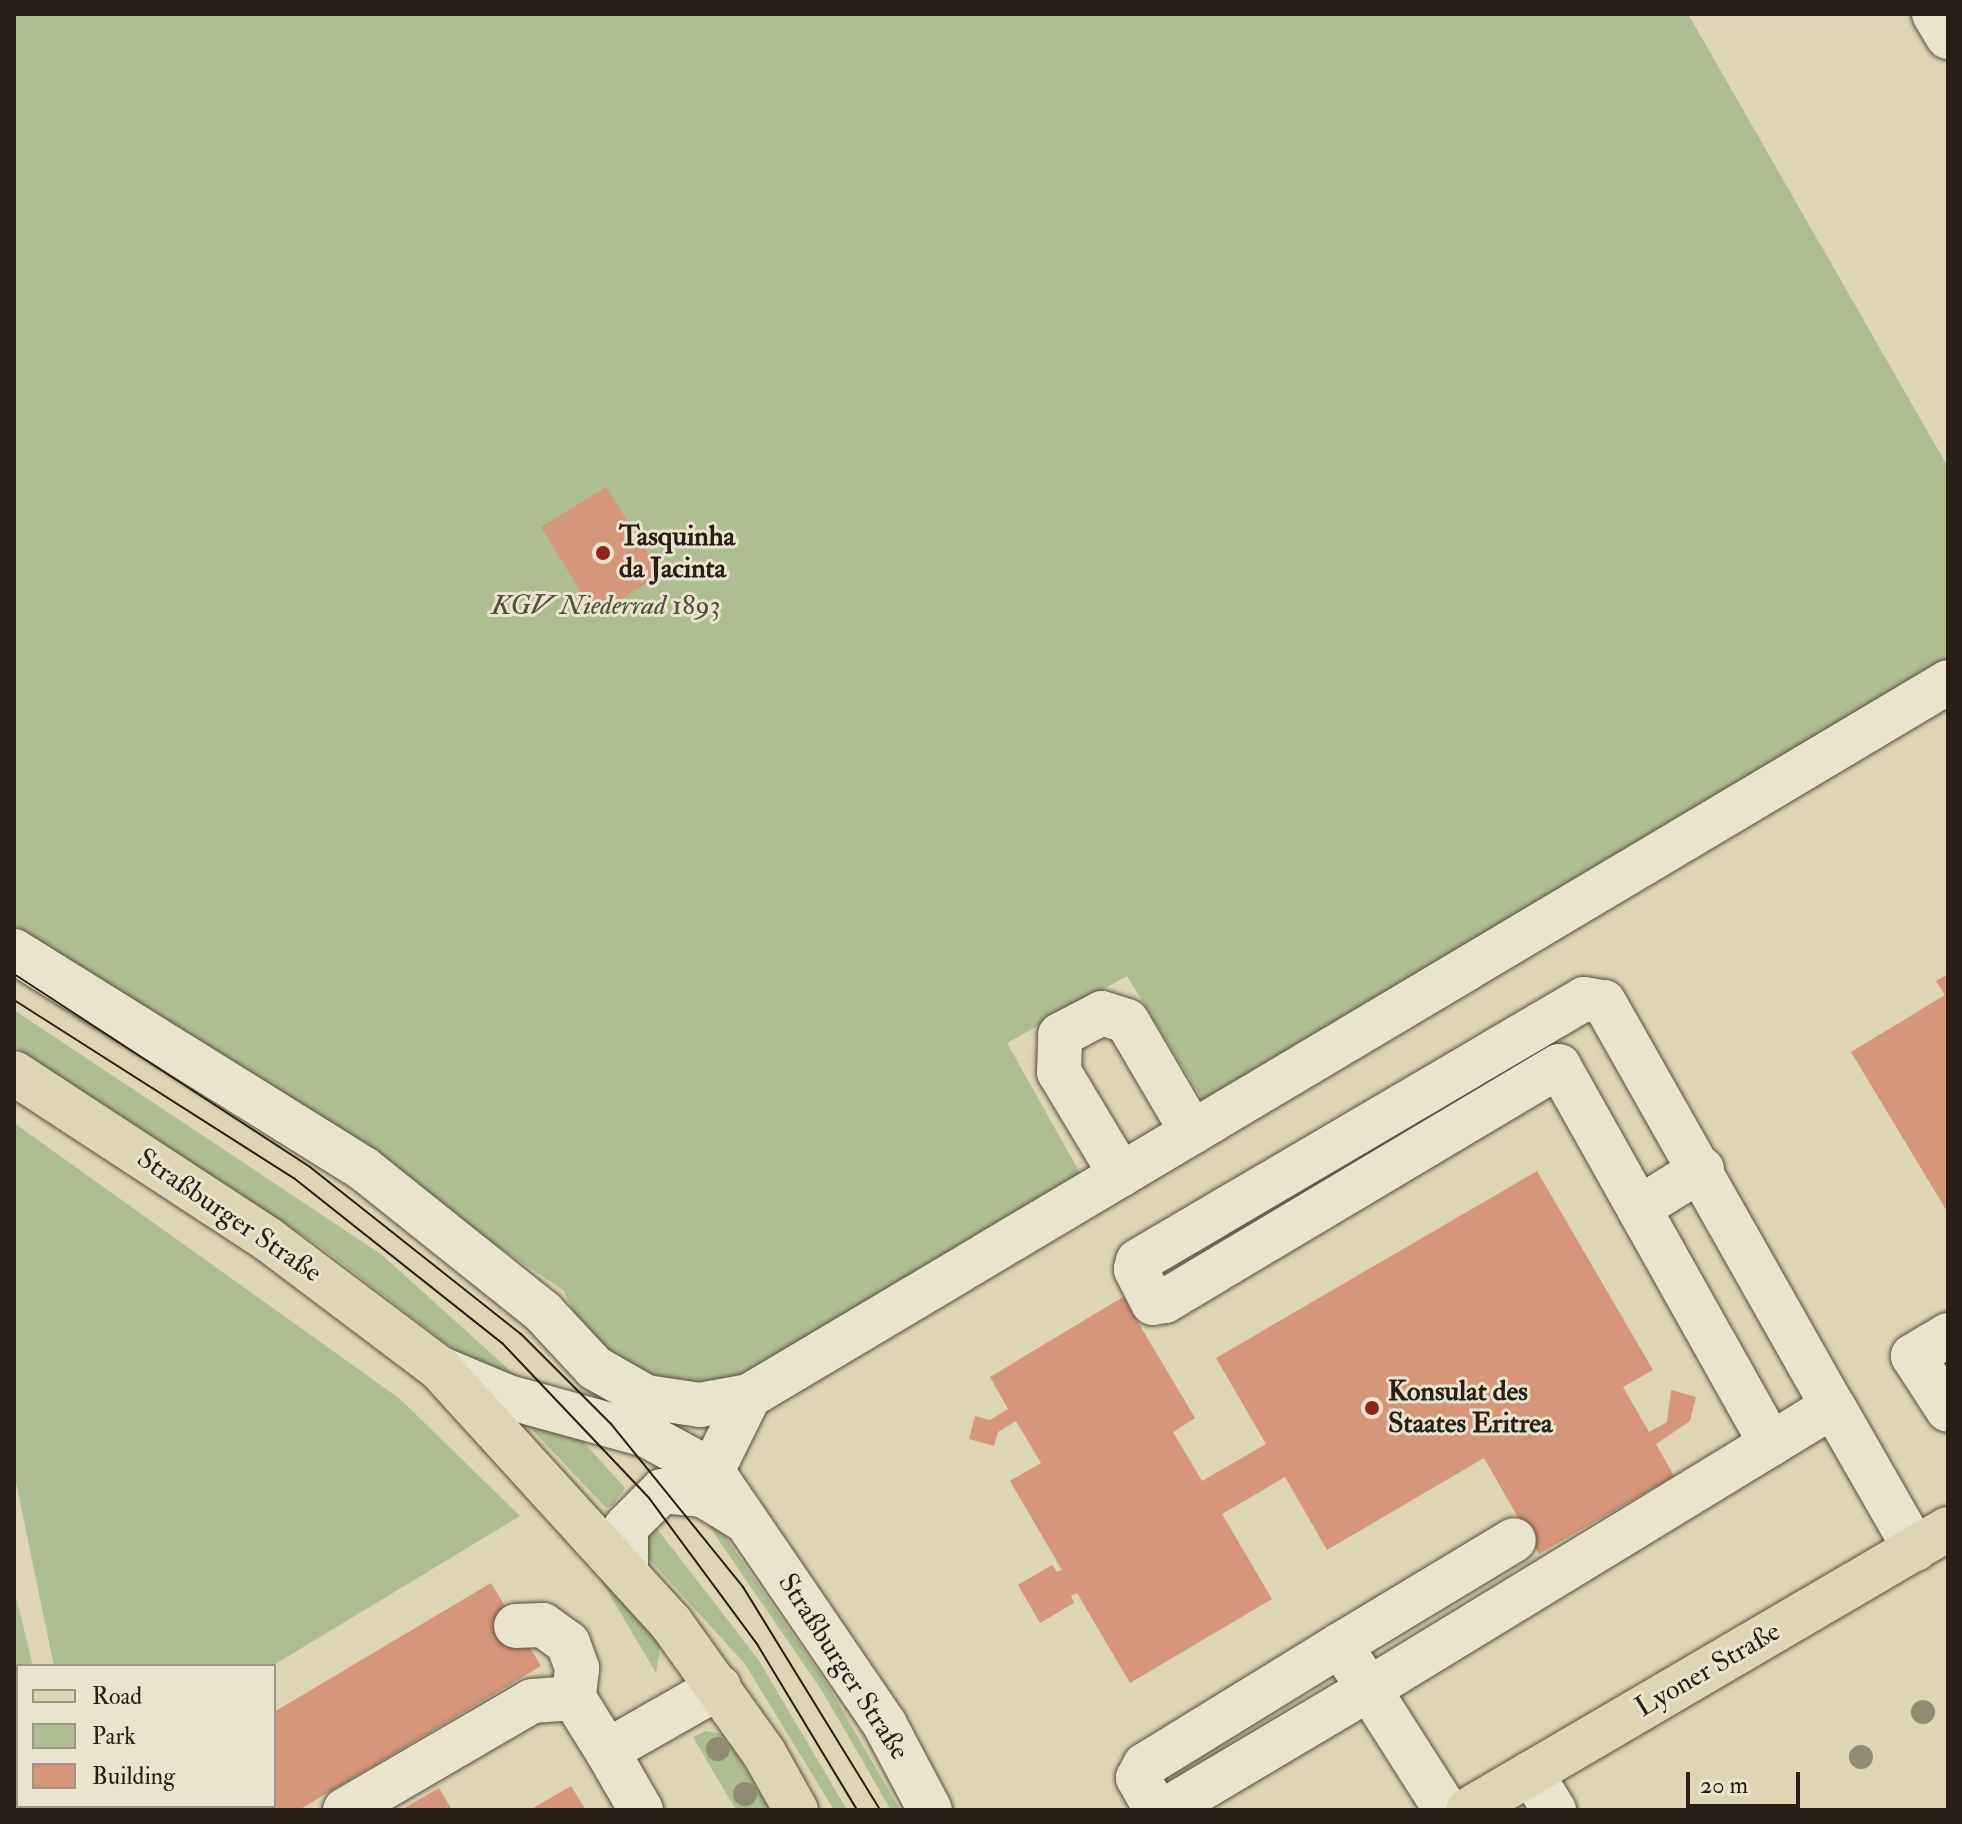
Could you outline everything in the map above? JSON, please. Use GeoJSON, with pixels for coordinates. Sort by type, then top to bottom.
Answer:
{"type":"FeatureCollection","features":[{"type":"Feature","properties":{"kind":"main road","name":"Straßburger Straße"},"geometry":{"type":"LineString","coordinates":[[14,1073],[269,1240],[439,1368],[626,1570],[719,1687],[796,1810]]}},
{"type":"Feature","properties":{"kind":"main road","name":"Lyoner Straße"},"geometry":{"type":"LineString","coordinates":[[1468,1810],[1932,1539]]}},
{"type":"Feature","properties":{"kind":"street"},"geometry":{"type":"LineString","coordinates":[[1934,14],[1948,37]]}},
{"type":"Feature","properties":{"kind":"street"},"geometry":{"type":"LineString","coordinates":[[14,951],[364,1169],[543,1312],[595,1368],[646,1397],[700,1405],[749,1396],[1948,682]]}},
{"type":"Feature","properties":{"kind":"street"},"geometry":{"type":"LineString","coordinates":[[1559,1066],[1165,1301],[1153,1303],[1138,1280],[1138,1261],[1584,999],[1604,1002],[1702,1169],[1833,1406],[1932,1539]]}},
{"type":"Feature","properties":{"kind":"street"},"geometry":{"type":"LineString","coordinates":[[1121,1175],[1059,1072],[1060,1035],[1115,1012],[1127,1021],[1192,1132]]}},
{"type":"Feature","properties":{"kind":"street"},"geometry":{"type":"LineString","coordinates":[[1537,1027],[1771,1444]]}},
{"type":"Feature","properties":{"kind":"street"},"geometry":{"type":"LineString","coordinates":[[1639,1208],[1702,1169]]}},
{"type":"Feature","properties":{"kind":"street"},"geometry":{"type":"LineString","coordinates":[[1948,1335],[1913,1356],[1948,1410]]}},
{"type":"Feature","properties":{"kind":"street","name":"Straßburger Straße"},"geometry":{"type":"LineString","coordinates":[[439,1368],[508,1397],[646,1435],[712,1471],[753,1526],[885,1725],[930,1810]]}},
{"type":"Feature","properties":{"kind":"street"},"geometry":{"type":"LineString","coordinates":[[712,1471],[749,1396]]}},
{"type":"Feature","properties":{"kind":"street"},"geometry":{"type":"LineString","coordinates":[[1165,1810],[1833,1406]]}},
{"type":"Feature","properties":{"kind":"street","name":"Straßburger Straße"},"geometry":{"type":"LineString","coordinates":[[626,1570],[626,1527],[662,1491],[703,1495],[753,1526]]}},
{"type":"Feature","properties":{"kind":"street"},"geometry":{"type":"LineString","coordinates":[[1156,1810],[1138,1778],[1145,1765],[1514,1540]]}},
{"type":"Feature","properties":{"kind":"street"},"geometry":{"type":"LineString","coordinates":[[516,1626],[543,1625],[568,1643],[577,1668],[574,1698],[641,1810]]}},
{"type":"Feature","properties":{"kind":"street"},"geometry":{"type":"LineString","coordinates":[[1340,1645],[1446,1810]]}},
{"type":"Feature","properties":{"kind":"street"},"geometry":{"type":"LineString","coordinates":[[607,1751],[719,1687]]}},
{"type":"Feature","properties":{"kind":"street"},"geometry":{"type":"LineString","coordinates":[[345,1810],[532,1701],[574,1698]]}},
{"type":"Feature","properties":{"kind":"street"},"geometry":{"type":"LineString","coordinates":[[1531,1773],[1554,1810]]}},
{"type":"Feature","properties":{"kind":"green space","name":"KGV Niederrad 1893"},"geometry":{"type":"Polygon","coordinates":[[[14,14],[1688,14],[1948,467],[1948,673],[1209,1110],[1127,976],[1007,1043],[1084,1180],[737,1382],[648,1382],[587,1337],[563,1290],[14,925],[14,14]]]}},
{"type":"Feature","properties":{"kind":"green space"},"geometry":{"type":"Polygon","coordinates":[[[14,1010],[382,1255],[526,1385],[468,1360],[321,1247],[14,1046],[14,1010]]]}},
{"type":"Feature","properties":{"kind":"green space"},"geometry":{"type":"Polygon","coordinates":[[[14,1123],[400,1399],[520,1516],[275,1664],[54,1664],[14,1473],[14,1123]]]}},
{"type":"Feature","properties":{"kind":"green space"},"geometry":{"type":"Polygon","coordinates":[[[521,1418],[570,1427],[625,1488],[613,1505],[606,1508],[521,1418]]]}},
{"type":"Feature","properties":{"kind":"green space"},"geometry":{"type":"Polygon","coordinates":[[[694,1504],[715,1522],[829,1687],[900,1810],[891,1810],[822,1691],[694,1504]]]}},
{"type":"Feature","properties":{"kind":"green space"},"geometry":{"type":"Polygon","coordinates":[[[651,1521],[758,1659],[847,1810],[834,1810],[745,1664],[648,1558],[644,1547],[651,1521]]]}},
{"type":"Feature","properties":{"kind":"green space"},"geometry":{"type":"Polygon","coordinates":[[[571,1529],[661,1642],[656,1673],[571,1529]]]}},
{"type":"Feature","properties":{"kind":"green space"},"geometry":{"type":"Polygon","coordinates":[[[14,1589],[33,1664],[16,1664],[16,1808],[125,1810],[14,1810],[14,1589]]]}},
{"type":"Feature","properties":{"kind":"green space"},"geometry":{"type":"Polygon","coordinates":[[[705,1731],[724,1734],[770,1810],[736,1810],[693,1737],[705,1731]]]}},
{"type":"Feature","properties":{"kind":"building"},"geometry":{"type":"Polygon","coordinates":[[[606,487],[661,574],[595,615],[541,527],[606,487]]]}},
{"type":"Feature","properties":{"kind":"building"},"geometry":{"type":"Polygon","coordinates":[[[1948,974],[1948,1213],[1851,1052],[1945,995],[1936,981],[1948,974]]]}},
{"type":"Feature","properties":{"kind":"building"},"geometry":{"type":"Polygon","coordinates":[[[1537,1171],[1653,1370],[1623,1387],[1649,1432],[1667,1422],[1671,1390],[1696,1397],[1690,1421],[1656,1444],[1674,1476],[1539,1554],[1484,1458],[1327,1550],[1285,1477],[1222,1514],[1272,1599],[1130,1683],[1077,1593],[1071,1596],[1074,1603],[1040,1623],[1018,1585],[1052,1565],[1057,1572],[1062,1570],[1010,1481],[1041,1463],[1016,1421],[998,1432],[994,1446],[969,1439],[975,1416],[990,1420],[1008,1409],[990,1377],[1123,1297],[1195,1418],[1173,1432],[1202,1481],[1266,1444],[1216,1358],[1537,1171]]]}},
{"type":"Feature","properties":{"kind":"building"},"geometry":{"type":"Polygon","coordinates":[[[491,1583],[541,1666],[299,1810],[231,1810],[276,1808],[276,1711],[491,1583]]]}},
{"type":"Feature","properties":{"kind":"building"},"geometry":{"type":"Polygon","coordinates":[[[571,1786],[586,1810],[530,1810],[571,1786]]]}},
{"type":"Feature","properties":{"kind":"building"},"geometry":{"type":"Polygon","coordinates":[[[439,1788],[452,1810],[401,1810],[439,1788]]]}},
{"type":"Feature","properties":{"kind":"tram line"},"geometry":{"type":"LineString","coordinates":[[14,974],[310,1167],[521,1334],[611,1424],[743,1587],[880,1810]]}},
{"type":"Feature","properties":{"kind":"tram line"},"geometry":{"type":"LineString","coordinates":[[14,1000],[295,1179],[503,1344],[649,1498],[757,1644],[857,1810]]}},
{"type":"Feature","properties":{"kind":"place","name":"Tasquinha da Jacinta"},"geometry":{"type":"Point","coordinates":[603,553]}},
{"type":"Feature","properties":{"kind":"place","name":"Konsulat des Staates Eritrea"},"geometry":{"type":"Point","coordinates":[1372,1408]}}]}
